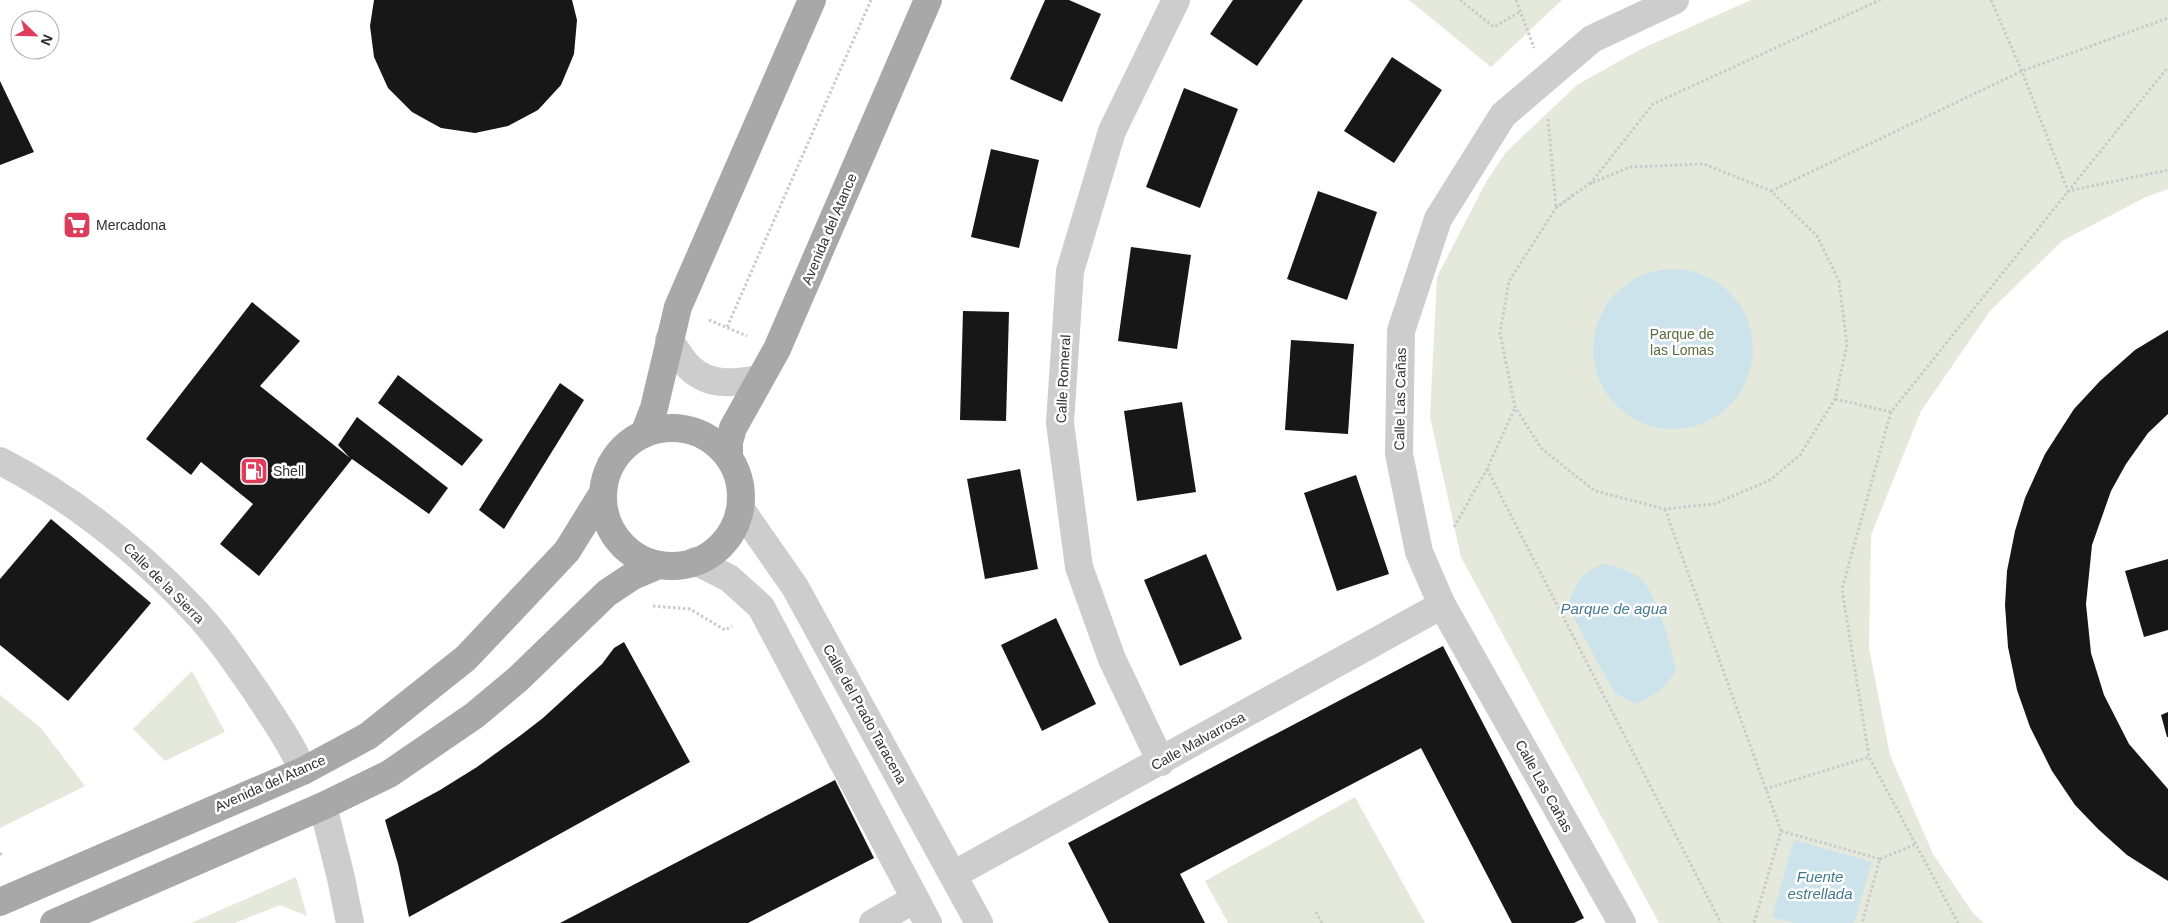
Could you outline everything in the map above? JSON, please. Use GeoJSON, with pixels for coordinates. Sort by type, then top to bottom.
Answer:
{"type":"FeatureCollection","features":[{"type":"Feature","properties":{"kind":"main road"},"geometry":{"type":"LineString","coordinates":[[644,434],[654,408],[678,307],[812,0]]}},
{"type":"Feature","properties":{"kind":"main road","name":"Avenida del Atance"},"geometry":{"type":"LineString","coordinates":[[729,455],[733,428],[777,349],[928,0]]}},
{"type":"Feature","properties":{"kind":"main road"},"geometry":{"type":"LineString","coordinates":[[54,923],[323,806],[389,774],[475,715],[518,679],[607,593],[631,577],[658,565],[696,561],[717,550],[732,533],[742,511],[742,485],[739,472],[729,455],[710,439],[687,431],[667,429],[644,434],[616,455],[604,478],[601,496],[604,516],[613,535],[640,560],[658,565]]}},
{"type":"Feature","properties":{"kind":"main road","name":"Avenida del Atance"},"geometry":{"type":"LineString","coordinates":[[0,902],[303,771],[368,736],[466,658],[567,552],[601,496]]}},
{"type":"Feature","properties":{"kind":"street","name":"Calle Romeral"},"geometry":{"type":"LineString","coordinates":[[1161,762],[1112,659],[1079,567],[1060,423],[1070,271],[1112,132],[1176,0]]}},
{"type":"Feature","properties":{"kind":"street","name":"Calle Las Cañas"},"geometry":{"type":"LineString","coordinates":[[1622,923],[1442,605],[1419,552],[1399,454],[1401,331],[1438,219],[1503,115],[1592,39],[1675,0]]}},
{"type":"Feature","properties":{"kind":"street"},"geometry":{"type":"LineString","coordinates":[[669,340],[690,368],[707,379],[728,384],[760,380]]}},
{"type":"Feature","properties":{"kind":"street","name":"Calle de la Sierra"},"geometry":{"type":"LineString","coordinates":[[0,461],[39,481],[113,534],[193,608],[228,651],[276,721],[292,745],[303,771]]}},
{"type":"Feature","properties":{"kind":"street","name":"Calle del Prado Taracena"},"geometry":{"type":"LineString","coordinates":[[742,511],[795,587],[979,923]]}},
{"type":"Feature","properties":{"kind":"street"},"geometry":{"type":"LineString","coordinates":[[696,561],[729,578],[761,607],[928,923]]}},
{"type":"Feature","properties":{"kind":"street","name":"Calle Malvarrosa"},"geometry":{"type":"LineString","coordinates":[[953,875],[1161,762],[1442,605]]}},
{"type":"Feature","properties":{"kind":"street"},"geometry":{"type":"LineString","coordinates":[[323,806],[350,923]]}},
{"type":"Feature","properties":{"kind":"street"},"geometry":{"type":"LineString","coordinates":[[874,923],[915,899]]}},
{"type":"Feature","properties":{"kind":"path"},"geometry":{"type":"LineString","coordinates":[[727,328],[871,0]]}},
{"type":"Feature","properties":{"kind":"path"},"geometry":{"type":"LineString","coordinates":[[1460,0],[1494,27],[1522,11]]}},
{"type":"Feature","properties":{"kind":"path"},"geometry":{"type":"LineString","coordinates":[[1590,184],[1653,104],[1880,0]]}},
{"type":"Feature","properties":{"kind":"path"},"geometry":{"type":"LineString","coordinates":[[1991,0],[2022,71],[2068,191]]}},
{"type":"Feature","properties":{"kind":"path"},"geometry":{"type":"LineString","coordinates":[[1771,191],[2022,71],[2168,18]]}},
{"type":"Feature","properties":{"kind":"path"},"geometry":{"type":"LineString","coordinates":[[1958,923],[1869,757],[1842,589],[1891,412],[2168,66]]}},
{"type":"Feature","properties":{"kind":"path"},"geometry":{"type":"LineString","coordinates":[[1556,208],[1590,184],[1630,167],[1704,164],[1771,191],[1817,236],[1838,281],[1847,345],[1835,399],[1800,455],[1770,480],[1714,504],[1665,509],[1595,491],[1541,448],[1516,407],[1500,332],[1509,281],[1556,208],[1574,194]]}},
{"type":"Feature","properties":{"kind":"path"},"geometry":{"type":"LineString","coordinates":[[2068,191],[2168,170]]}},
{"type":"Feature","properties":{"kind":"path"},"geometry":{"type":"LineString","coordinates":[[678,307],[777,349]]}},
{"type":"Feature","properties":{"kind":"path"},"geometry":{"type":"LineString","coordinates":[[1835,399],[1891,412]]}},
{"type":"Feature","properties":{"kind":"path"},"geometry":{"type":"LineString","coordinates":[[1454,527],[1487,469],[1516,407]]}},
{"type":"Feature","properties":{"kind":"path"},"geometry":{"type":"LineString","coordinates":[[1487,469],[1721,923]]}},
{"type":"Feature","properties":{"kind":"path"},"geometry":{"type":"LineString","coordinates":[[1665,509],[1780,831],[1754,923]]}},
{"type":"Feature","properties":{"kind":"path"},"geometry":{"type":"LineString","coordinates":[[649,607],[656,604],[690,609],[725,630],[761,607]]}},
{"type":"Feature","properties":{"kind":"path"},"geometry":{"type":"LineString","coordinates":[[1765,789],[1869,757]]}},
{"type":"Feature","properties":{"kind":"path"},"geometry":{"type":"LineString","coordinates":[[1780,831],[1880,859],[1916,844]]}},
{"type":"Feature","properties":{"kind":"path"},"geometry":{"type":"LineString","coordinates":[[0,853],[3,857]]}},
{"type":"Feature","properties":{"kind":"path"},"geometry":{"type":"LineString","coordinates":[[1862,923],[1880,859]]}},
{"type":"Feature","properties":{"kind":"path"},"geometry":{"type":"LineString","coordinates":[[1316,912],[1322,923]]}},
{"type":"Feature","properties":{"kind":"green space"},"geometry":{"type":"Polygon","coordinates":[[[1409,0],[1562,0],[1491,67],[1409,0]]]}},
{"type":"Feature","properties":{"kind":"green space","name":"Parque de las Lomas"},"geometry":{"type":"Polygon","coordinates":[[[1751,0],[2168,0],[2168,189],[2146,197],[2062,241],[1990,311],[1921,411],[1871,535],[1869,648],[1890,755],[1933,854],[1973,913],[1984,923],[1659,923],[1461,557],[1430,417],[1437,277],[1486,182],[1506,152],[1577,85],[1639,50],[1751,0]]]}},
{"type":"Feature","properties":{"kind":"green space"},"geometry":{"type":"Polygon","coordinates":[[[192,671],[225,732],[165,761],[133,729],[192,671]]]}},
{"type":"Feature","properties":{"kind":"green space"},"geometry":{"type":"Polygon","coordinates":[[[0,695],[41,728],[85,786],[0,828],[0,695]]]}},
{"type":"Feature","properties":{"kind":"green space"},"geometry":{"type":"Polygon","coordinates":[[[1355,797],[1425,923],[1228,923],[1205,881],[1355,797]]]}},
{"type":"Feature","properties":{"kind":"green space"},"geometry":{"type":"Polygon","coordinates":[[[296,877],[307,916],[280,905],[235,923],[191,923],[296,877]]]}},
{"type":"Feature","properties":{"kind":"water"},"geometry":{"type":"Polygon","coordinates":[[[1673,269],[1704,275],[1724,287],[1735,298],[1747,318],[1753,349],[1747,380],[1735,400],[1724,411],[1704,423],[1673,429],[1642,423],[1622,411],[1611,400],[1599,380],[1593,349],[1599,318],[1611,298],[1622,287],[1642,275],[1673,269]]]}},
{"type":"Feature","properties":{"kind":"water","name":"Parque de agua"},"geometry":{"type":"Polygon","coordinates":[[[1603,564],[1628,571],[1643,581],[1650,591],[1662,618],[1674,660],[1676,670],[1668,682],[1654,695],[1635,704],[1614,692],[1567,606],[1580,580],[1603,564]]]}},
{"type":"Feature","properties":{"kind":"water","name":"Fuente estrellada"},"geometry":{"type":"Polygon","coordinates":[[[1794,840],[1872,862],[1854,923],[1794,923],[1772,917],[1794,840]]]}},
{"type":"Feature","properties":{"kind":"building"},"geometry":{"type":"Polygon","coordinates":[[[374,0],[572,0],[577,20],[574,54],[561,85],[538,110],[508,126],[475,133],[441,128],[412,112],[388,88],[374,57],[370,26],[374,0]]]}},
{"type":"Feature","properties":{"kind":"building"},"geometry":{"type":"Polygon","coordinates":[[[1045,0],[1069,0],[1101,14],[1062,102],[1010,79],[1045,0]]]}},
{"type":"Feature","properties":{"kind":"building"},"geometry":{"type":"Polygon","coordinates":[[[1233,0],[1303,0],[1257,66],[1210,34],[1233,0]]]}},
{"type":"Feature","properties":{"kind":"building"},"geometry":{"type":"Polygon","coordinates":[[[1392,57],[1442,90],[1394,163],[1344,131],[1392,57]]]}},
{"type":"Feature","properties":{"kind":"building"},"geometry":{"type":"Polygon","coordinates":[[[0,81],[34,152],[0,165],[0,81]]]}},
{"type":"Feature","properties":{"kind":"building"},"geometry":{"type":"Polygon","coordinates":[[[1184,88],[1238,109],[1200,208],[1146,187],[1184,88]]]}},
{"type":"Feature","properties":{"kind":"building"},"geometry":{"type":"Polygon","coordinates":[[[991,149],[1039,160],[1019,248],[971,237],[991,149]]]}},
{"type":"Feature","properties":{"kind":"building"},"geometry":{"type":"Polygon","coordinates":[[[1318,191],[1377,212],[1347,300],[1287,279],[1318,191]]]}},
{"type":"Feature","properties":{"kind":"building"},"geometry":{"type":"Polygon","coordinates":[[[1131,247],[1191,255],[1177,349],[1118,341],[1131,247]]]}},
{"type":"Feature","properties":{"kind":"building"},"geometry":{"type":"Polygon","coordinates":[[[252,302],[300,341],[260,386],[350,458],[338,445],[357,417],[448,488],[429,514],[352,459],[259,576],[220,544],[253,504],[201,462],[191,475],[146,439],[252,302]]]}},
{"type":"Feature","properties":{"kind":"building"},"geometry":{"type":"Polygon","coordinates":[[[963,311],[1009,312],[1006,421],[960,420],[963,311]]]}},
{"type":"Feature","properties":{"kind":"building"},"geometry":{"type":"Polygon","coordinates":[[[2168,330],[2168,414],[2148,433],[2126,464],[2111,491],[2092,545],[2086,604],[2091,653],[2104,695],[2129,744],[2168,789],[2168,881],[2127,855],[2098,829],[2075,805],[2052,771],[2030,727],[2017,690],[2008,647],[2005,605],[2007,571],[2015,531],[2025,498],[2045,454],[2074,409],[2100,381],[2135,350],[2168,330]]]}},
{"type":"Feature","properties":{"kind":"building"},"geometry":{"type":"Polygon","coordinates":[[[1291,340],[1354,344],[1348,434],[1285,430],[1291,340]]]}},
{"type":"Feature","properties":{"kind":"building"},"geometry":{"type":"Polygon","coordinates":[[[398,375],[483,440],[462,466],[378,403],[398,375]]]}},
{"type":"Feature","properties":{"kind":"building"},"geometry":{"type":"Polygon","coordinates":[[[560,383],[584,400],[504,529],[479,510],[560,383]]]}},
{"type":"Feature","properties":{"kind":"building"},"geometry":{"type":"Polygon","coordinates":[[[1182,402],[1196,492],[1137,501],[1124,411],[1182,402]]]}},
{"type":"Feature","properties":{"kind":"building"},"geometry":{"type":"Polygon","coordinates":[[[1020,469],[1038,569],[985,579],[967,479],[1020,469]]]}},
{"type":"Feature","properties":{"kind":"building"},"geometry":{"type":"Polygon","coordinates":[[[1356,475],[1389,574],[1337,591],[1304,493],[1356,475]]]}},
{"type":"Feature","properties":{"kind":"building"},"geometry":{"type":"Polygon","coordinates":[[[51,519],[151,603],[68,701],[0,645],[0,579],[51,519]]]}},
{"type":"Feature","properties":{"kind":"building"},"geometry":{"type":"Polygon","coordinates":[[[1206,554],[1242,639],[1180,666],[1144,580],[1206,554]]]}},
{"type":"Feature","properties":{"kind":"building"},"geometry":{"type":"Polygon","coordinates":[[[2168,559],[2168,630],[2144,637],[2125,571],[2168,559]]]}},
{"type":"Feature","properties":{"kind":"building"},"geometry":{"type":"Polygon","coordinates":[[[1056,618],[1096,704],[1042,731],[1001,645],[1056,618]]]}},
{"type":"Feature","properties":{"kind":"building"},"geometry":{"type":"Polygon","coordinates":[[[624,642],[690,762],[409,917],[398,864],[385,820],[477,767],[521,735],[543,718],[602,664],[614,648],[624,642]]]}},
{"type":"Feature","properties":{"kind":"building"},"geometry":{"type":"Polygon","coordinates":[[[1443,646],[1584,918],[1574,923],[1512,923],[1421,748],[1180,874],[1205,923],[1109,923],[1068,843],[1443,646]]]}},
{"type":"Feature","properties":{"kind":"building"},"geometry":{"type":"Polygon","coordinates":[[[2168,712],[2168,737],[2167,737],[2161,715],[2168,712]]]}},
{"type":"Feature","properties":{"kind":"building"},"geometry":{"type":"Polygon","coordinates":[[[835,780],[874,858],[748,923],[560,923],[835,780]]]}},
{"type":"Feature","properties":{"kind":"place","name":"Mercadona"},"geometry":{"type":"Point","coordinates":[77,225]}},
{"type":"Feature","properties":{"kind":"place","name":"Shell"},"geometry":{"type":"Point","coordinates":[254,471]}}]}
